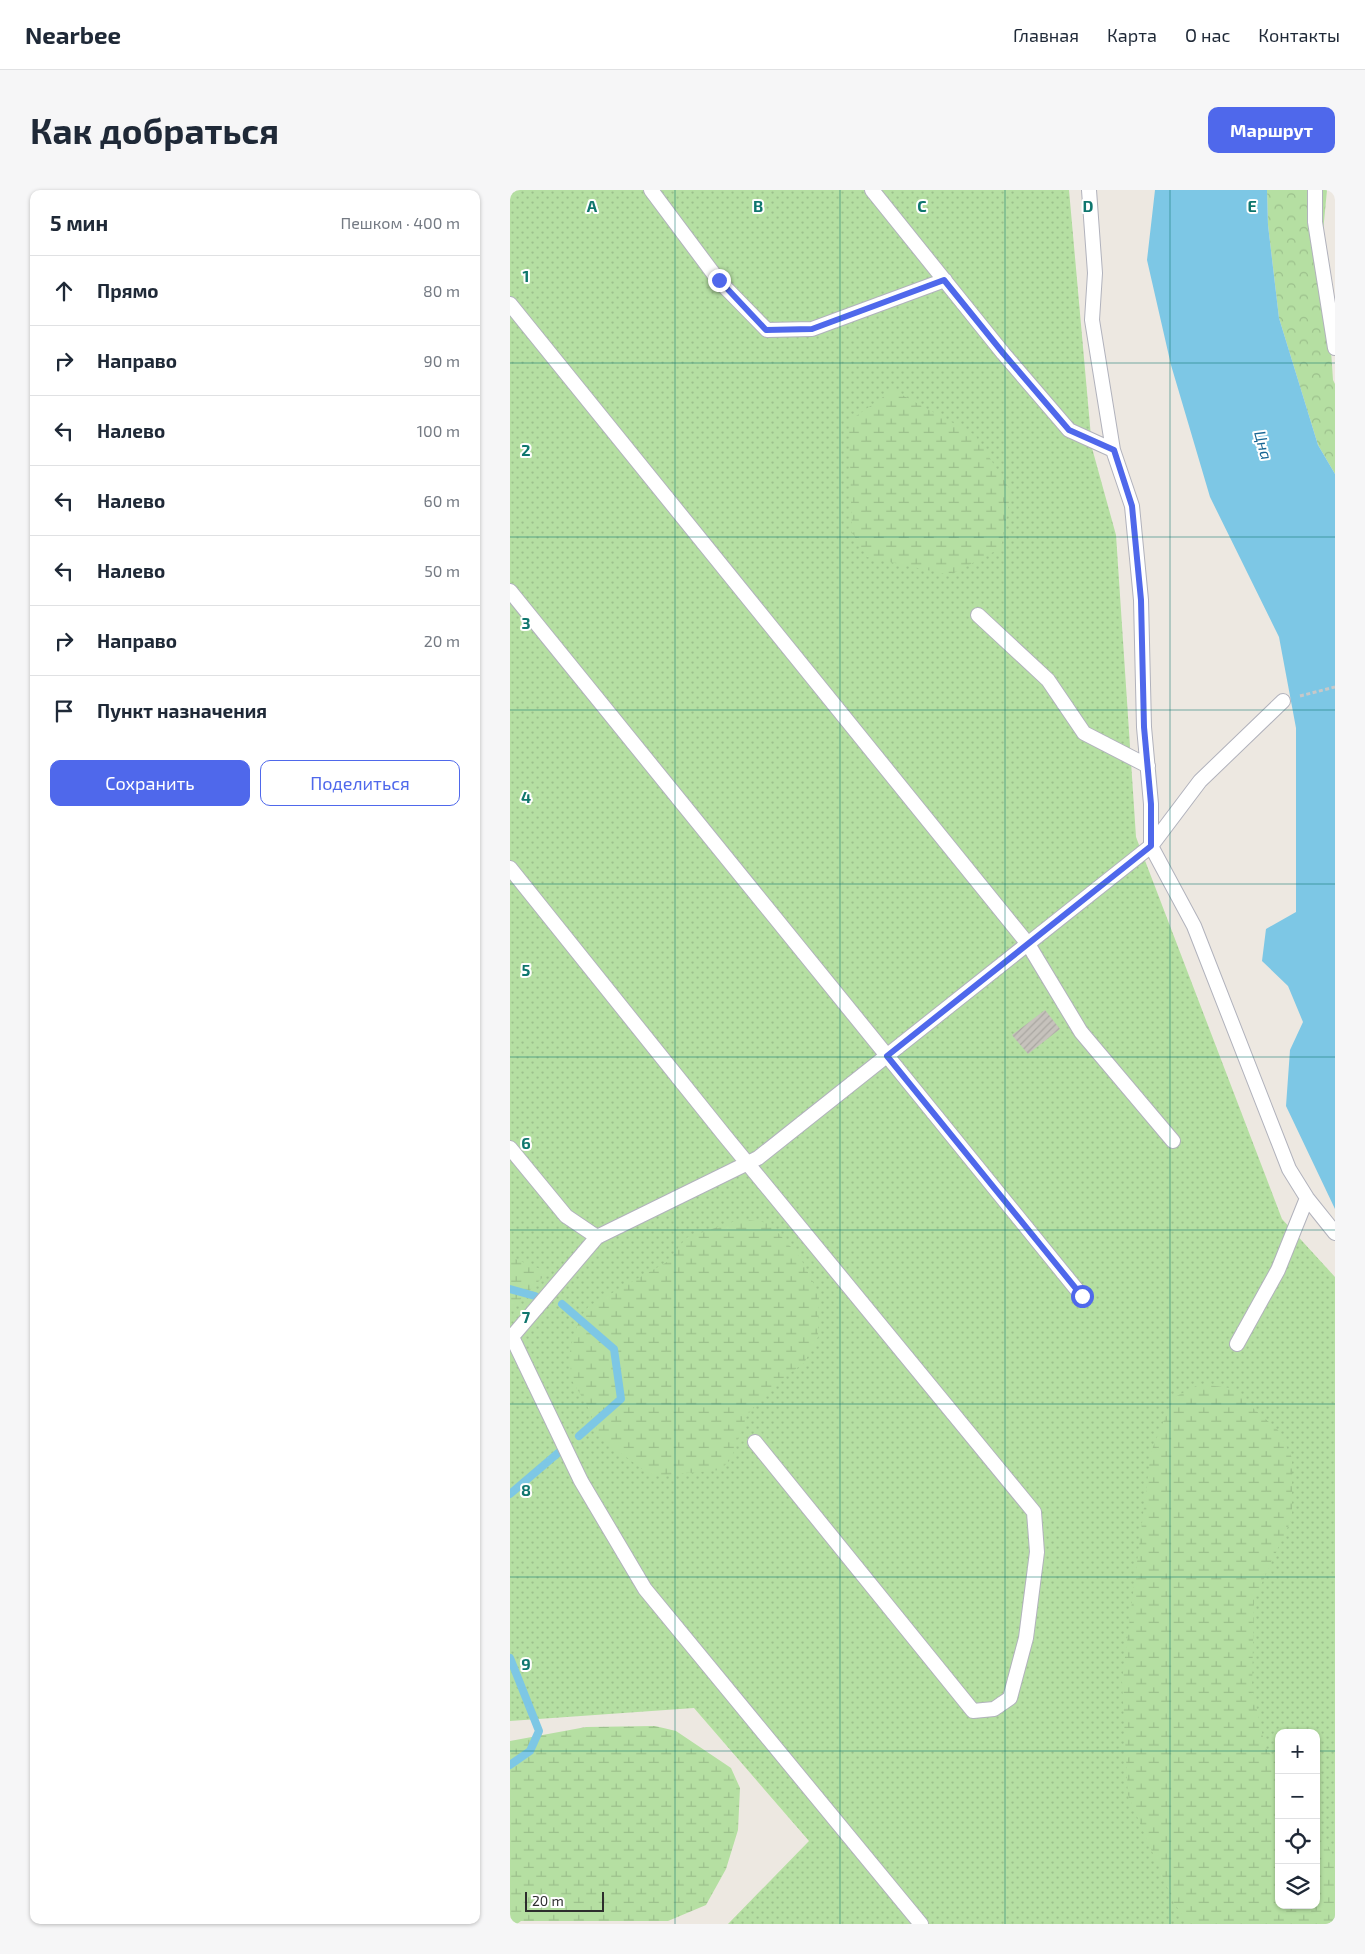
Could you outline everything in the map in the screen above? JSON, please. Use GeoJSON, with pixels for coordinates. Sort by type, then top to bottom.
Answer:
{"type":"FeatureCollection","features":[{"type":"Feature","properties":{"kind":"lane"},"geometry":{"type":"LineString","coordinates":[[652,190],[719,280],[766,330],[812,329],[944,280]]}},
{"type":"Feature","properties":{"kind":"lane"},"geometry":{"type":"LineString","coordinates":[[872,190],[1003,353],[1069,430],[1114,450]]}},
{"type":"Feature","properties":{"kind":"lane"},"geometry":{"type":"LineString","coordinates":[[1089,190],[1095,273],[1092,320],[1114,450],[1132,506],[1141,600],[1144,727],[1151,804],[1151,846],[1194,926],[1289,1169],[1307,1198],[1335,1233]]}},
{"type":"Feature","properties":{"kind":"lane"},"geometry":{"type":"LineString","coordinates":[[1315,190],[1315,222],[1335,348]]}},
{"type":"Feature","properties":{"kind":"lane"},"geometry":{"type":"LineString","coordinates":[[510,304],[1028,944],[1081,1032],[1173,1141]]}},
{"type":"Feature","properties":{"kind":"lane"},"geometry":{"type":"LineString","coordinates":[[510,591],[1082,1296]]}},
{"type":"Feature","properties":{"kind":"lane"},"geometry":{"type":"LineString","coordinates":[[978,615],[1048,680],[1084,733],[1148,766]]}},
{"type":"Feature","properties":{"kind":"lane"},"geometry":{"type":"LineString","coordinates":[[921,1924],[645,1589],[581,1481],[511,1338],[597,1236],[758,1158],[1151,846],[1200,781],[1283,701]]}},
{"type":"Feature","properties":{"kind":"lane"},"geometry":{"type":"LineString","coordinates":[[510,868],[748,1164],[1034,1512],[1037,1552],[1034,1581],[1026,1638],[1010,1698],[994,1709],[972,1711],[755,1442]]}},
{"type":"Feature","properties":{"kind":"lane"},"geometry":{"type":"LineString","coordinates":[[510,1148],[566,1216],[597,1236]]}},
{"type":"Feature","properties":{"kind":"lane"},"geometry":{"type":"LineString","coordinates":[[1237,1344],[1278,1270],[1307,1198]]}},
{"type":"Feature","properties":{"kind":"path"},"geometry":{"type":"LineString","coordinates":[[1283,701],[1335,687]]}},
{"type":"Feature","properties":{"kind":"green space"},"geometry":{"type":"Polygon","coordinates":[[[510,190],[1069,190],[1092,448],[1116,535],[1136,837],[1282,1219],[1335,1277],[1335,1924],[728,1924],[809,1841],[694,1708],[510,1721],[510,190]]]}},
{"type":"Feature","properties":{"kind":"green space"},"geometry":{"type":"Polygon","coordinates":[[[1267,190],[1327,190],[1323,232],[1333,380],[1335,384],[1335,474],[1318,445],[1279,318],[1268,225],[1267,190]]]}},
{"type":"Feature","properties":{"kind":"green space"},"geometry":{"type":"Polygon","coordinates":[[[893,390],[975,435],[1011,491],[1001,548],[950,575],[867,557],[852,532],[849,421],[893,390]]]}},
{"type":"Feature","properties":{"kind":"green space"},"geometry":{"type":"Polygon","coordinates":[[[741,1219],[769,1223],[800,1257],[819,1294],[818,1337],[804,1363],[778,1382],[747,1415],[731,1459],[720,1470],[656,1476],[642,1469],[605,1441],[594,1424],[587,1405],[571,1379],[570,1348],[580,1318],[589,1306],[667,1262],[686,1238],[741,1219]]]}},
{"type":"Feature","properties":{"kind":"green space"},"geometry":{"type":"Polygon","coordinates":[[[510,1257],[548,1272],[510,1310],[510,1257]]]}},
{"type":"Feature","properties":{"kind":"green space"},"geometry":{"type":"Polygon","coordinates":[[[1200,1384],[1230,1388],[1278,1430],[1292,1458],[1292,1518],[1254,1600],[1252,1688],[1265,1746],[1275,1762],[1275,1909],[1320,1909],[1320,1834],[1335,1858],[1335,1924],[1188,1924],[1173,1901],[1128,1795],[1122,1681],[1151,1452],[1173,1398],[1200,1384]]]}},
{"type":"Feature","properties":{"kind":"green space"},"geometry":{"type":"Polygon","coordinates":[[[655,1726],[676,1731],[731,1768],[740,1788],[738,1830],[726,1869],[706,1905],[668,1921],[521,1921],[517,1924],[510,1924],[510,1741],[586,1727],[655,1726]]]}},
{"type":"Feature","properties":{"kind":"water","name":"Цна"},"geometry":{"type":"Polygon","coordinates":[[[1155,190],[1267,190],[1268,225],[1279,318],[1318,445],[1335,474],[1335,1209],[1286,1106],[1290,1050],[1303,1022],[1288,986],[1262,961],[1266,929],[1296,912],[1296,728],[1279,637],[1210,497],[1171,365],[1147,260],[1155,190]]]}},
{"type":"Feature","properties":{"kind":"building"},"geometry":{"type":"Polygon","coordinates":[[[1045,1010],[1060,1029],[1028,1054],[1012,1035],[1045,1010]]]}},
{"type":"Feature","properties":{"kind":"waterway"},"geometry":{"type":"LineString","coordinates":[[510,1289],[535,1296]]}},
{"type":"Feature","properties":{"kind":"waterway"},"geometry":{"type":"LineString","coordinates":[[562,1304],[614,1349],[621,1399],[579,1436]]}},
{"type":"Feature","properties":{"kind":"waterway"},"geometry":{"type":"LineString","coordinates":[[510,1494],[558,1453]]}},
{"type":"Feature","properties":{"kind":"waterway"},"geometry":{"type":"LineString","coordinates":[[510,1658],[539,1731],[530,1751],[510,1765]]}},
{"type":"Feature","properties":{"kind":"route"},"geometry":{"type":"LineString","coordinates":[[719,280],[766,330],[812,329],[944,280],[1069,430],[1114,450],[1132,506],[1141,600],[1144,727],[1151,804],[1151,846],[887,1056],[1082,1296]]}}]}
